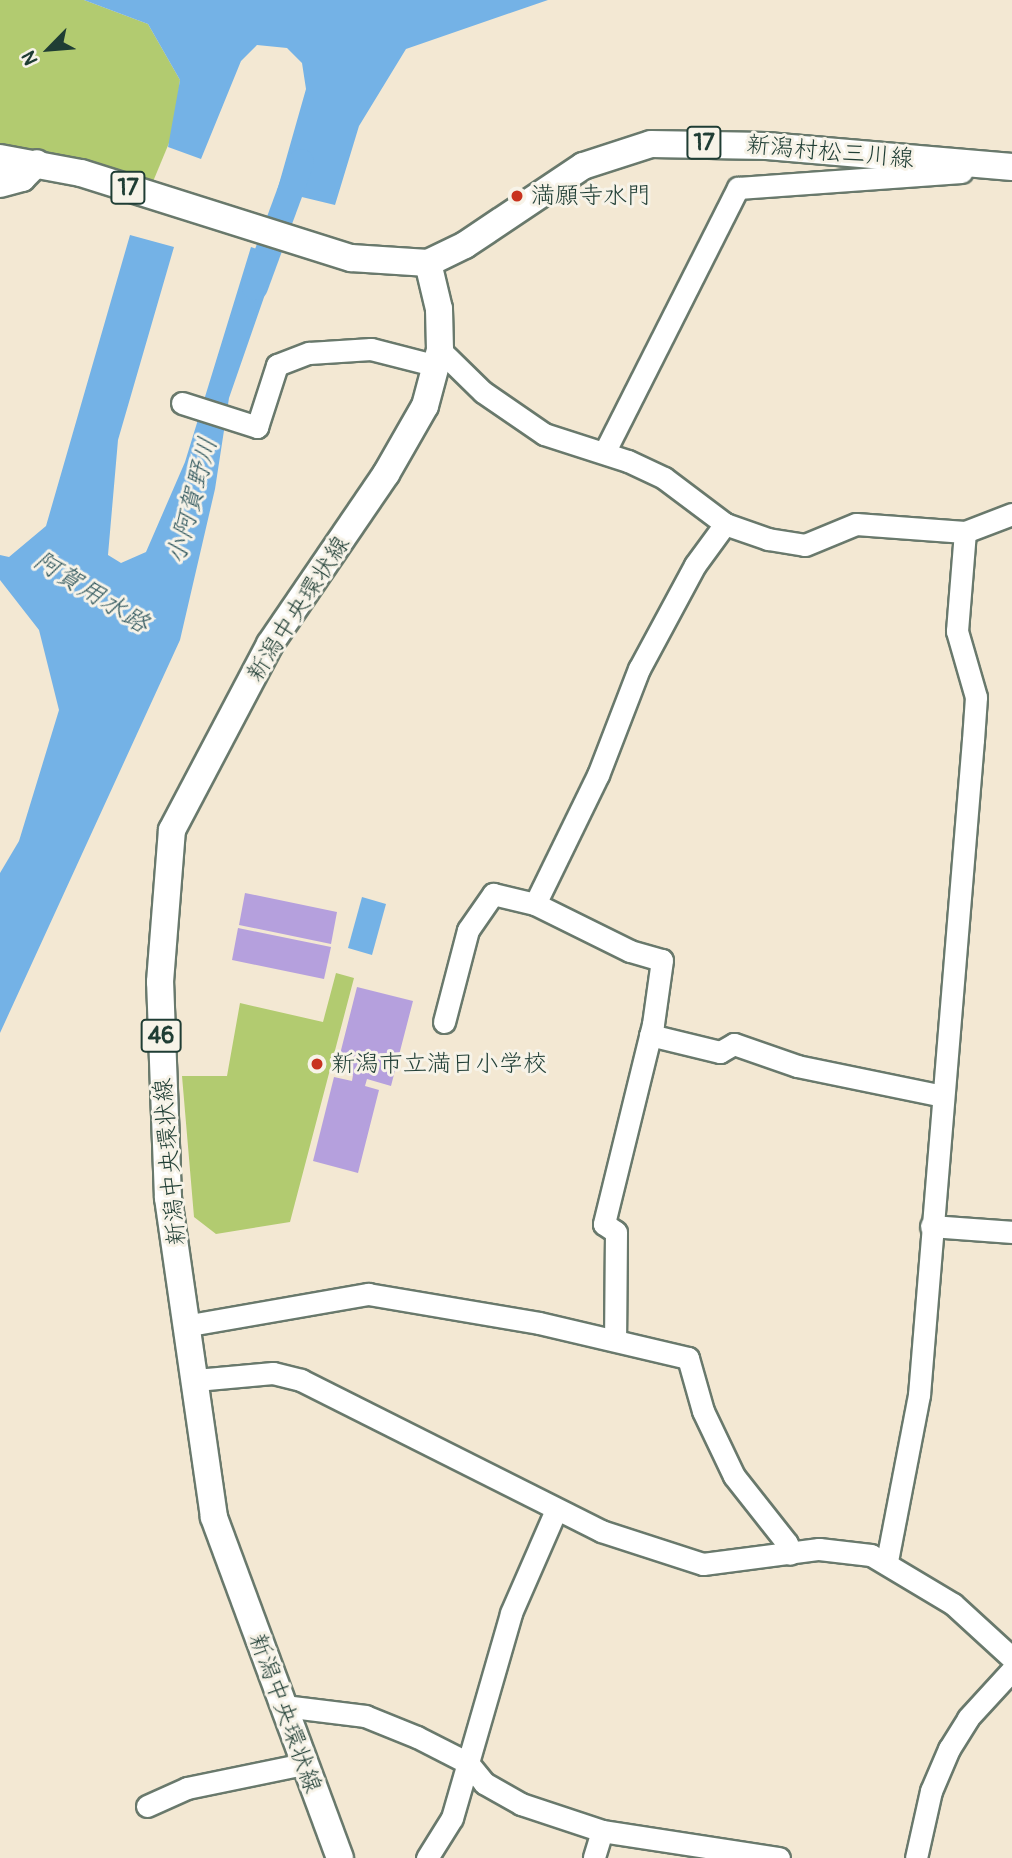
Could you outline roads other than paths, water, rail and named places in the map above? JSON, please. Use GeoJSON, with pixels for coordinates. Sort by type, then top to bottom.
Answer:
{"type":"FeatureCollection","features":[{"type":"Feature","properties":{"kind":"main road","name":"新潟村松三川線"},"geometry":{"type":"LineString","coordinates":[[428,263],[465,244],[583,166],[651,145],[767,146],[1012,168]]}},
{"type":"Feature","properties":{"kind":"main road","name":"17"},"geometry":{"type":"LineString","coordinates":[[0,158],[37,163],[375,262],[428,263]]}},
{"type":"Feature","properties":{"kind":"main road"},"geometry":{"type":"LineString","coordinates":[[0,184],[22,178],[37,163]]}},
{"type":"Feature","properties":{"kind":"main road","name":"新潟中央環状線"},"geometry":{"type":"LineString","coordinates":[[340,1858],[214,1517],[190,1325],[168,1198],[160,982],[172,830],[270,644],[386,474],[425,406],[438,358],[439,309],[428,263]]}},
{"type":"Feature","properties":{"kind":"street"},"geometry":{"type":"LineString","coordinates":[[605,451],[738,188],[1012,168]]}},
{"type":"Feature","properties":{"kind":"street"},"geometry":{"type":"LineString","coordinates":[[181,403],[257,427],[277,365],[309,353],[371,349],[438,358],[544,434],[605,451],[664,478],[725,524],[768,539],[805,545],[856,524],[965,532],[1012,514]]}},
{"type":"Feature","properties":{"kind":"street"},"geometry":{"type":"LineString","coordinates":[[535,904],[598,775],[639,669],[695,565],[725,524]]}},
{"type":"Feature","properties":{"kind":"street"},"geometry":{"type":"LineString","coordinates":[[887,1561],[919,1395],[976,696],[957,631],[965,532]]}},
{"type":"Feature","properties":{"kind":"street"},"geometry":{"type":"LineString","coordinates":[[444,1022],[456,968],[478,909],[493,894],[535,904],[630,951],[662,960],[650,1035],[604,1224],[615,1232],[615,1340]]}},
{"type":"Feature","properties":{"kind":"street"},"geometry":{"type":"LineString","coordinates":[[650,1035],[720,1052],[734,1044],[797,1066],[943,1097]]}},
{"type":"Feature","properties":{"kind":"street"},"geometry":{"type":"LineString","coordinates":[[931,1226],[1012,1232]]}},
{"type":"Feature","properties":{"kind":"street"},"geometry":{"type":"LineString","coordinates":[[190,1325],[368,1294],[615,1340],[688,1358],[703,1411],[734,1476],[786,1542],[790,1554]]}},
{"type":"Feature","properties":{"kind":"street"},"geometry":{"type":"LineString","coordinates":[[196,1380],[273,1373],[301,1380],[601,1531],[703,1564],[843,1550],[887,1561],[953,1604],[1012,1658]]}},
{"type":"Feature","properties":{"kind":"street"},"geometry":{"type":"LineString","coordinates":[[427,1858],[452,1818],[511,1613],[556,1510]]}},
{"type":"Feature","properties":{"kind":"street"},"geometry":{"type":"LineString","coordinates":[[916,1858],[931,1791],[949,1749],[968,1718],[1012,1670]]}},
{"type":"Feature","properties":{"kind":"street"},"geometry":{"type":"LineString","coordinates":[[284,1706],[365,1716],[468,1763],[484,1783],[521,1804],[602,1831],[779,1858]]}},
{"type":"Feature","properties":{"kind":"street"},"geometry":{"type":"LineString","coordinates":[[147,1806],[187,1788],[304,1764]]}},
{"type":"Feature","properties":{"kind":"street"},"geometry":{"type":"LineString","coordinates":[[594,1858],[602,1831]]}},
{"type":"Feature","properties":{"kind":"water"},"geometry":{"type":"Polygon","coordinates":[[[84,0],[548,0],[406,49],[359,126],[335,205],[277,191],[306,89],[302,63],[287,48],[257,45],[241,61],[201,159],[168,147],[180,80],[148,24],[84,0]]]}},
{"type":"Feature","properties":{"kind":"water","name":"阿賀用水路"},"geometry":{"type":"Polygon","coordinates":[[[130,235],[174,247],[118,440],[108,555],[121,563],[146,552],[185,462],[251,247],[278,257],[229,398],[215,489],[180,640],[0,1033],[0,873],[19,841],[59,710],[39,630],[0,580],[0,555],[9,557],[46,526],[130,235]]]}},
{"type":"Feature","properties":{"kind":"water"},"geometry":{"type":"Polygon","coordinates":[[[362,897],[386,904],[372,955],[348,948],[362,897]]]}},
{"type":"Feature","properties":{"kind":"waterway","name":"小阿賀野川"},"geometry":{"type":"LineString","coordinates":[[255,287],[301,162]]}},
{"type":"Feature","properties":{"kind":"place","name":"満願寺水門"},"geometry":{"type":"Point","coordinates":[517,196]}},
{"type":"Feature","properties":{"kind":"place","name":"新潟市立満日小学校"},"geometry":{"type":"Point","coordinates":[317,1064]}}]}
